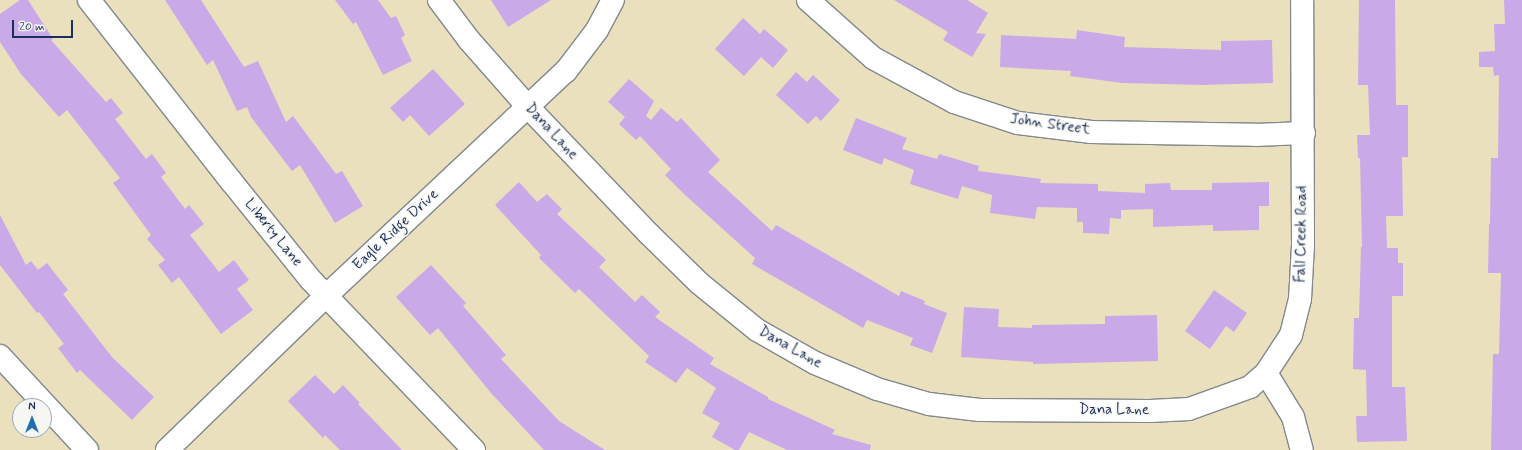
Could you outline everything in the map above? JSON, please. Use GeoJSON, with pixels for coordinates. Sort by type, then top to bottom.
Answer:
{"type":"FeatureCollection","features":[{"type":"Feature","properties":{"kind":"street","name":"Liberty Lane"},"geometry":{"type":"LineString","coordinates":[[89,0],[310,279],[474,450]]}},
{"type":"Feature","properties":{"kind":"street","name":"Dana Lane"},"geometry":{"type":"LineString","coordinates":[[439,0],[469,40],[528,107],[649,234],[699,283],[757,330],[815,363],[876,390],[929,404],[980,410],[1150,412],[1189,410],[1250,387],[1266,373]]}},
{"type":"Feature","properties":{"kind":"street","name":"Eagle Ridge Drive"},"geometry":{"type":"LineString","coordinates":[[167,450],[326,296],[566,71],[597,30],[613,0]]}},
{"type":"Feature","properties":{"kind":"street","name":"John Street"},"geometry":{"type":"LineString","coordinates":[[808,0],[873,58],[954,102],[1018,123],[1091,132],[1255,135],[1304,133]]}},
{"type":"Feature","properties":{"kind":"street","name":"Fall Creek Road"},"geometry":{"type":"LineString","coordinates":[[1266,373],[1291,335],[1300,299],[1303,245],[1304,133],[1302,0]]}},
{"type":"Feature","properties":{"kind":"street"},"geometry":{"type":"LineString","coordinates":[[0,356],[87,450]]}},
{"type":"Feature","properties":{"kind":"street"},"geometry":{"type":"LineString","coordinates":[[1266,373],[1293,417],[1302,450]]}},
{"type":"Feature","properties":{"kind":"building"},"geometry":{"type":"Polygon","coordinates":[[[20,0],[28,0],[53,39],[51,40],[106,102],[111,98],[123,113],[115,119],[146,159],[152,154],[166,173],[161,177],[185,209],[189,205],[204,224],[190,235],[219,272],[234,260],[249,280],[237,289],[253,310],[221,334],[179,277],[172,283],[158,265],[165,260],[147,239],[151,235],[113,183],[120,178],[67,110],[59,117],[21,74],[0,42],[0,14],[20,0]]]}},
{"type":"Feature","properties":{"kind":"building"},"geometry":{"type":"Polygon","coordinates":[[[165,0],[201,0],[244,67],[258,61],[286,122],[293,116],[336,174],[342,171],[363,206],[335,223],[300,165],[292,171],[251,117],[247,107],[237,111],[213,60],[207,65],[165,0]]]}},
{"type":"Feature","properties":{"kind":"building"},"geometry":{"type":"Polygon","coordinates":[[[335,0],[378,0],[391,18],[396,16],[405,35],[401,38],[412,61],[383,75],[356,22],[353,24],[335,0]]]}},
{"type":"Feature","properties":{"kind":"building"},"geometry":{"type":"Polygon","coordinates":[[[491,0],[551,0],[508,27],[491,0]]]}},
{"type":"Feature","properties":{"kind":"building"},"geometry":{"type":"Polygon","coordinates":[[[894,0],[967,0],[988,13],[976,33],[986,34],[972,57],[943,40],[948,32],[894,0]]]}},
{"type":"Feature","properties":{"kind":"building"},"geometry":{"type":"Polygon","coordinates":[[[1359,0],[1395,0],[1396,105],[1408,105],[1408,157],[1402,157],[1403,216],[1386,216],[1387,248],[1398,248],[1398,263],[1403,263],[1403,296],[1392,296],[1392,387],[1405,387],[1407,441],[1357,442],[1356,416],[1367,416],[1366,370],[1353,369],[1354,318],[1359,318],[1362,247],[1360,158],[1358,158],[1357,135],[1370,135],[1368,85],[1358,85],[1359,0]]]}},
{"type":"Feature","properties":{"kind":"building"},"geometry":{"type":"Polygon","coordinates":[[[1504,0],[1522,0],[1522,450],[1491,450],[1493,354],[1499,354],[1501,273],[1488,273],[1489,224],[1491,158],[1498,158],[1499,75],[1494,76],[1493,67],[1479,67],[1479,52],[1495,51],[1494,24],[1505,24],[1504,0]]]}},
{"type":"Feature","properties":{"kind":"building"},"geometry":{"type":"Polygon","coordinates":[[[743,18],[760,34],[764,29],[788,50],[773,68],[761,57],[744,76],[715,49],[743,18]]]}},
{"type":"Feature","properties":{"kind":"building"},"geometry":{"type":"Polygon","coordinates":[[[1077,30],[1125,37],[1124,47],[1221,50],[1221,41],[1272,40],[1273,83],[1202,85],[1122,83],[1070,76],[1071,71],[1000,67],[1001,35],[1076,39],[1077,30]]]}},
{"type":"Feature","properties":{"kind":"building"},"geometry":{"type":"Polygon","coordinates":[[[433,69],[465,104],[429,136],[410,115],[403,122],[390,108],[433,69]]]}},
{"type":"Feature","properties":{"kind":"building"},"geometry":{"type":"Polygon","coordinates":[[[796,72],[807,82],[813,75],[840,100],[821,121],[816,116],[808,124],[776,95],[796,72]]]}},
{"type":"Feature","properties":{"kind":"building"},"geometry":{"type":"Polygon","coordinates":[[[629,79],[654,101],[646,116],[651,120],[661,108],[677,122],[681,118],[720,160],[708,172],[772,231],[776,225],[899,296],[901,291],[925,301],[924,304],[947,313],[932,353],[910,345],[913,338],[867,320],[863,328],[752,264],[755,258],[665,175],[671,169],[640,136],[636,140],[619,124],[625,117],[608,102],[629,79]]]}},
{"type":"Feature","properties":{"kind":"building"},"geometry":{"type":"Polygon","coordinates":[[[856,118],[907,138],[902,149],[937,159],[939,154],[979,166],[978,171],[1041,179],[1040,183],[1098,184],[1098,191],[1145,193],[1145,184],[1170,183],[1171,190],[1212,190],[1212,183],[1269,182],[1269,206],[1259,206],[1259,230],[1213,231],[1213,225],[1153,227],[1153,209],[1121,210],[1121,219],[1110,218],[1109,234],[1083,233],[1083,222],[1077,222],[1077,208],[1037,207],[1035,219],[990,213],[992,195],[962,186],[958,199],[910,184],[914,170],[884,158],[882,165],[843,150],[856,118]]]}},
{"type":"Feature","properties":{"kind":"building"},"geometry":{"type":"Polygon","coordinates":[[[519,182],[537,202],[547,194],[562,209],[557,214],[606,260],[599,267],[635,302],[642,295],[660,312],[655,317],[714,358],[710,364],[768,397],[768,399],[835,430],[832,434],[871,445],[870,450],[787,450],[749,432],[739,450],[735,450],[712,437],[720,423],[702,413],[716,388],[687,368],[676,383],[645,362],[649,356],[579,289],[575,293],[539,258],[541,255],[495,205],[519,182]]]}},
{"type":"Feature","properties":{"kind":"building"},"geometry":{"type":"Polygon","coordinates":[[[0,215],[26,265],[31,261],[38,270],[47,263],[68,290],[63,294],[112,357],[154,397],[132,420],[80,370],[77,373],[58,348],[64,344],[39,312],[37,313],[0,265],[0,215]]]}},
{"type":"Feature","properties":{"kind":"building"},"geometry":{"type":"Polygon","coordinates":[[[431,265],[466,303],[463,306],[506,355],[501,359],[559,421],[605,450],[544,450],[491,393],[438,328],[430,335],[396,297],[431,265]]]}},
{"type":"Feature","properties":{"kind":"building"},"geometry":{"type":"Polygon","coordinates":[[[1214,290],[1247,313],[1234,332],[1226,326],[1210,349],[1185,331],[1214,290]]]}},
{"type":"Feature","properties":{"kind":"building"},"geometry":{"type":"Polygon","coordinates":[[[964,307],[999,309],[998,327],[1032,328],[1032,325],[1105,324],[1105,316],[1157,315],[1158,361],[1033,364],[1033,362],[961,357],[964,307]]]}},
{"type":"Feature","properties":{"kind":"building"},"geometry":{"type":"Polygon","coordinates":[[[315,375],[334,394],[343,385],[360,403],[358,404],[402,450],[340,450],[325,435],[323,438],[288,401],[315,375]]]}}]}
